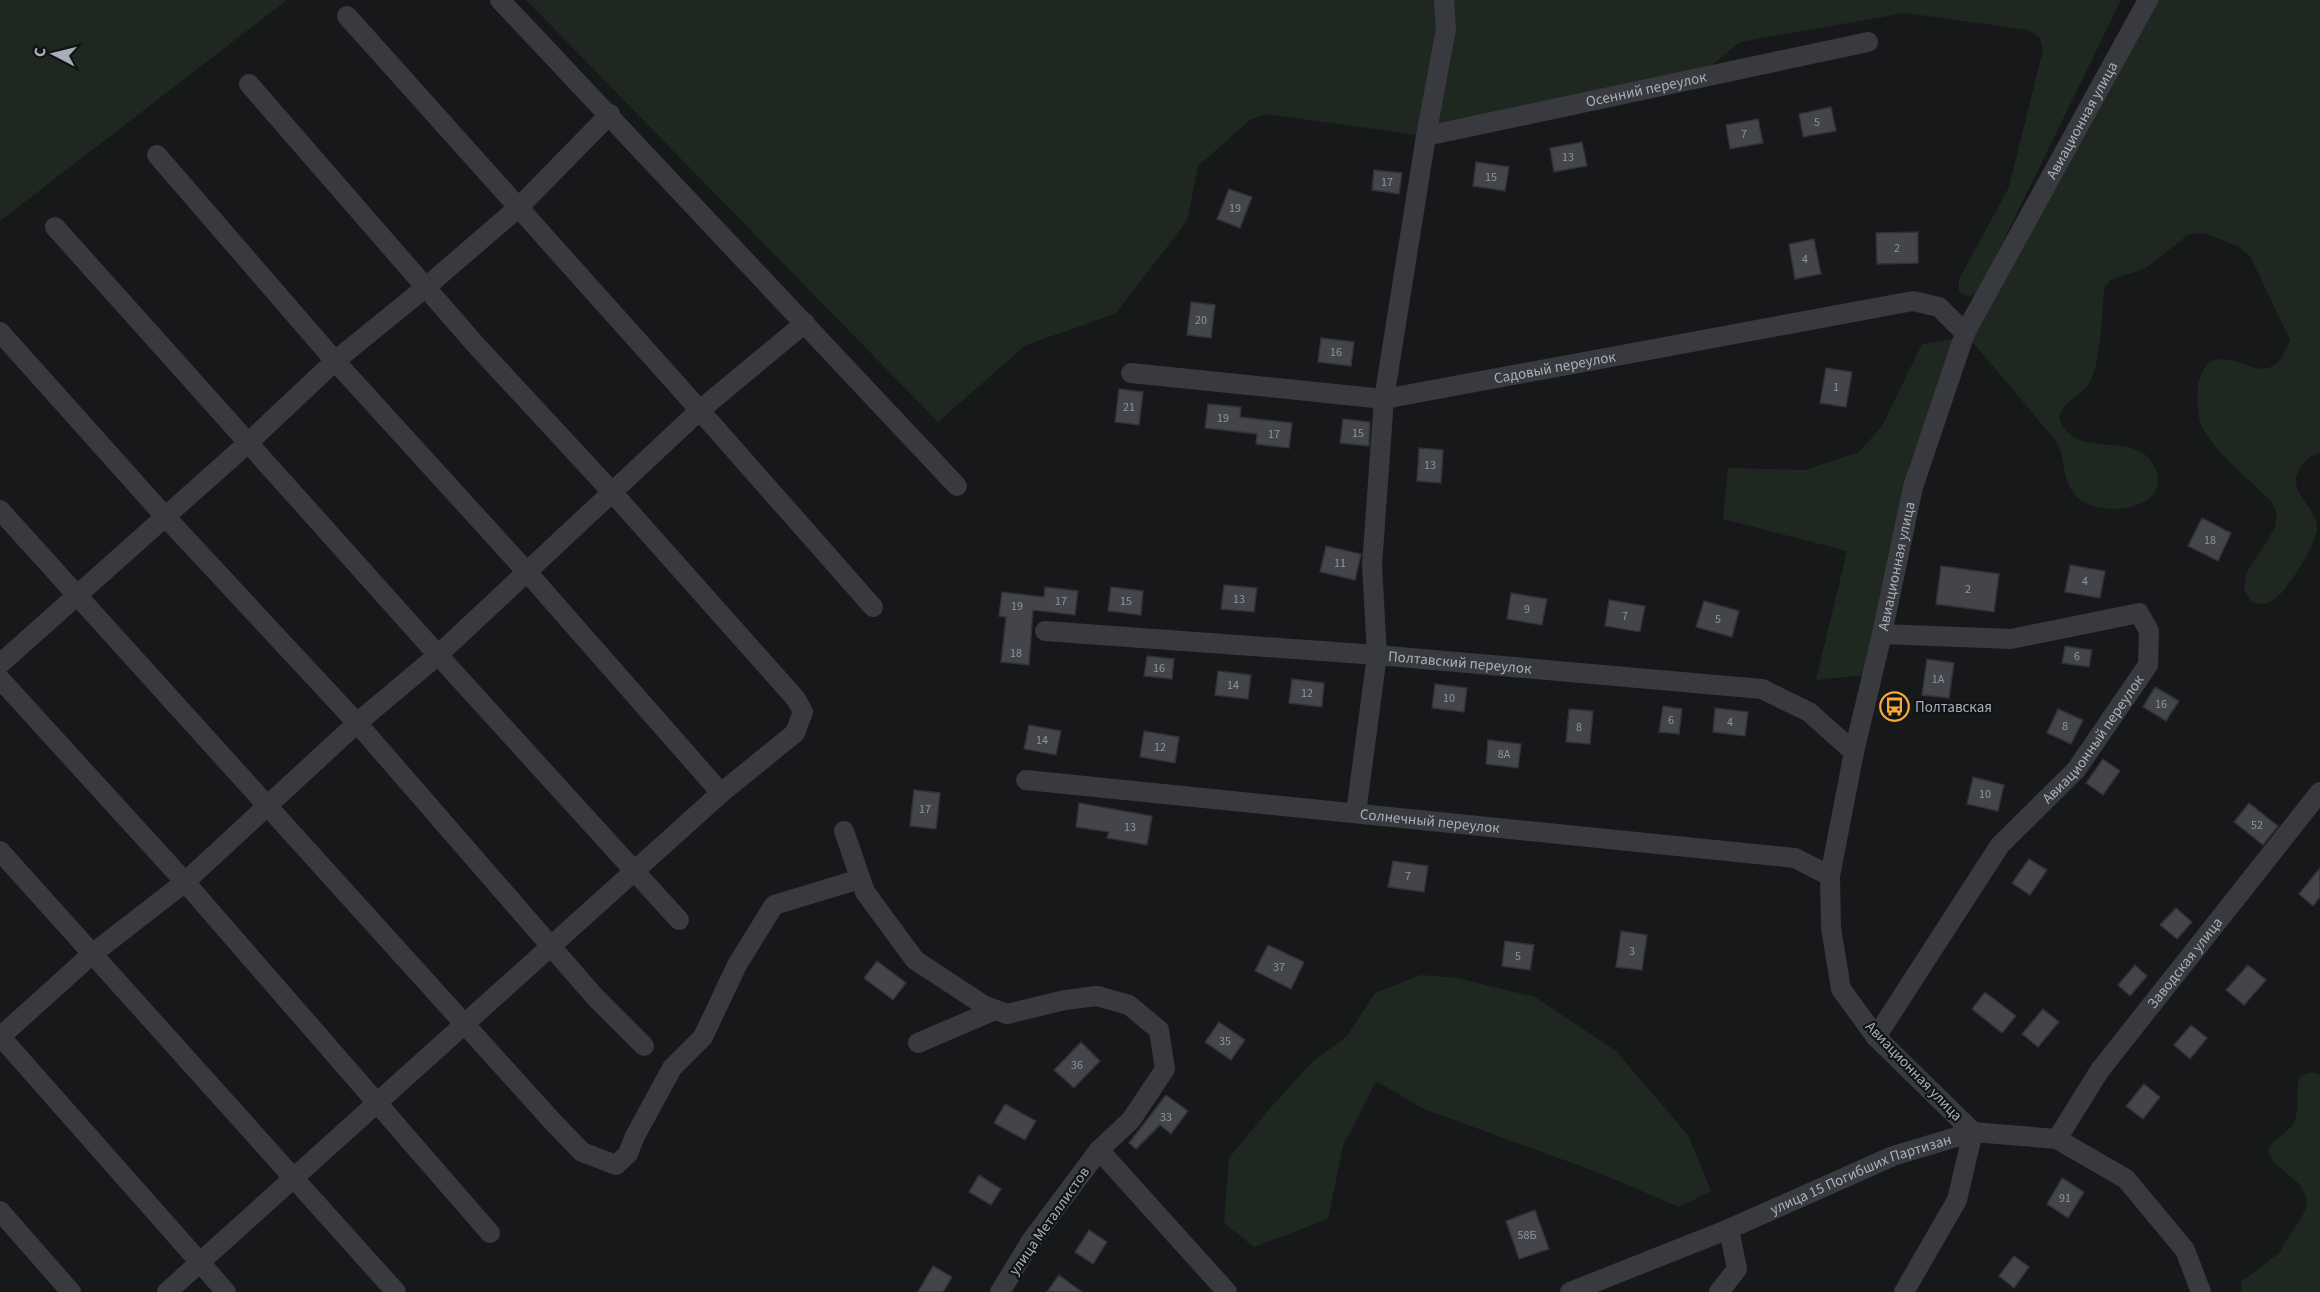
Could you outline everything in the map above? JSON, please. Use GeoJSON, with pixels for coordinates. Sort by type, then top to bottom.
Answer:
{"type":"FeatureCollection","features":[{"type":"Feature","properties":{"kind":"street"},"geometry":{"type":"LineString","coordinates":[[500,0],[610,114],[957,486]]}},
{"type":"Feature","properties":{"kind":"street"},"geometry":{"type":"LineString","coordinates":[[1356,813],[1377,655],[1372,566],[1384,399],[1426,136],[1446,29],[1444,0]]}},
{"type":"Feature","properties":{"kind":"street","name":"Авиационная улица"},"geometry":{"type":"LineString","coordinates":[[1974,1132],[1876,1037],[1841,989],[1832,928],[1830,876],[1854,752],[1913,487],[1965,333],[2148,0]]}},
{"type":"Feature","properties":{"kind":"street"},"geometry":{"type":"LineString","coordinates":[[346,16],[700,410],[873,608]]}},
{"type":"Feature","properties":{"kind":"street","name":"Осенний переулок"},"geometry":{"type":"LineString","coordinates":[[1426,136],[1868,42]]}},
{"type":"Feature","properties":{"kind":"street"},"geometry":{"type":"LineString","coordinates":[[167,1292],[721,793],[795,733],[803,712],[796,699],[612,492],[475,344],[249,84]]}},
{"type":"Feature","properties":{"kind":"street"},"geometry":{"type":"LineString","coordinates":[[0,664],[166,518],[335,361],[519,207],[610,114]]}},
{"type":"Feature","properties":{"kind":"street"},"geometry":{"type":"LineString","coordinates":[[157,155],[335,361],[527,572],[721,793]]}},
{"type":"Feature","properties":{"kind":"street"},"geometry":{"type":"LineString","coordinates":[[55,227],[679,920]]}},
{"type":"Feature","properties":{"kind":"street","name":"Садовый переулок"},"geometry":{"type":"LineString","coordinates":[[1131,374],[1384,399],[1913,301],[1939,307],[1965,333]]}},
{"type":"Feature","properties":{"kind":"street"},"geometry":{"type":"LineString","coordinates":[[226,1292],[0,1037],[91,955],[185,882],[357,723],[438,655],[700,410],[805,323]]}},
{"type":"Feature","properties":{"kind":"street"},"geometry":{"type":"LineString","coordinates":[[0,332],[166,518],[357,723],[595,997],[644,1046]]}},
{"type":"Feature","properties":{"kind":"street"},"geometry":{"type":"LineString","coordinates":[[0,510],[582,1152],[616,1166],[628,1154],[634,1138],[672,1068],[703,1037],[737,966],[774,905],[861,879]]}},
{"type":"Feature","properties":{"kind":"street","name":"Авиационный переулок"},"geometry":{"type":"LineString","coordinates":[[1876,1037],[2000,845],[2076,771],[2148,665],[2149,631],[2139,613],[2011,639],[1882,634]]}},
{"type":"Feature","properties":{"kind":"street","name":"Полтавский переулок"},"geometry":{"type":"LineString","coordinates":[[1045,631],[1377,655],[1762,689],[1809,712],[1854,752]]}},
{"type":"Feature","properties":{"kind":"street"},"geometry":{"type":"LineString","coordinates":[[0,679],[185,882],[490,1233]]}},
{"type":"Feature","properties":{"kind":"street","name":"Солнечный переулок"},"geometry":{"type":"LineString","coordinates":[[1026,780],[1796,858],[1830,876]]}},
{"type":"Feature","properties":{"kind":"street","name":"Заводская улица"},"geometry":{"type":"LineString","coordinates":[[2057,1139],[2100,1070],[2320,792]]}},
{"type":"Feature","properties":{"kind":"street"},"geometry":{"type":"LineString","coordinates":[[844,831],[865,892],[915,960],[995,1010]]}},
{"type":"Feature","properties":{"kind":"street"},"geometry":{"type":"LineString","coordinates":[[0,851],[396,1292]]}},
{"type":"Feature","properties":{"kind":"street","name":"улица Металлистов"},"geometry":{"type":"LineString","coordinates":[[995,1010],[1007,1014],[1065,1000],[1097,996],[1129,1005],[1159,1030],[1165,1069],[1131,1120],[1099,1150],[1031,1241],[1000,1292]]}},
{"type":"Feature","properties":{"kind":"street"},"geometry":{"type":"LineString","coordinates":[[918,1043],[995,1010]]}},
{"type":"Feature","properties":{"kind":"street"},"geometry":{"type":"LineString","coordinates":[[1904,1292],[1957,1200],[1974,1132]]}},
{"type":"Feature","properties":{"kind":"street","name":"улица 15 Погибших Партизан"},"geometry":{"type":"LineString","coordinates":[[1570,1292],[1729,1228],[1893,1156],[1974,1132],[2057,1139],[2126,1179],[2186,1250],[2201,1292]]}},
{"type":"Feature","properties":{"kind":"street"},"geometry":{"type":"LineString","coordinates":[[1099,1150],[1227,1292]]}},
{"type":"Feature","properties":{"kind":"street"},"geometry":{"type":"LineString","coordinates":[[0,1211],[71,1292]]}},
{"type":"Feature","properties":{"kind":"street"},"geometry":{"type":"LineString","coordinates":[[1719,1292],[1737,1269],[1729,1228]]}},
{"type":"Feature","properties":{"kind":"shaded area"},"geometry":{"type":"Polygon","coordinates":[[[0,0],[287,0],[0,221],[0,0]]]}},
{"type":"Feature","properties":{"kind":"shaded area"},"geometry":{"type":"Polygon","coordinates":[[[526,0],[2121,0],[1979,291],[1968,297],[1959,292],[1959,279],[2009,187],[2043,50],[2040,38],[2029,30],[1905,13],[1740,42],[1694,80],[1426,136],[1265,114],[1250,120],[1198,166],[1187,221],[1115,314],[1026,345],[938,422],[526,0]]]}},
{"type":"Feature","properties":{"kind":"shaded area"},"geometry":{"type":"Polygon","coordinates":[[[2141,0],[2320,0],[2320,453],[2305,461],[2296,478],[2299,493],[2313,514],[2317,529],[2309,552],[2294,577],[2280,594],[2266,604],[2252,603],[2244,589],[2247,572],[2275,528],[2277,514],[2271,501],[2215,446],[2202,427],[2198,404],[2200,378],[2208,363],[2225,359],[2265,369],[2274,365],[2282,356],[2290,340],[2250,256],[2237,246],[2204,233],[2189,234],[2146,268],[2110,280],[2104,289],[2096,366],[2088,385],[2065,406],[2059,415],[2063,427],[2074,437],[2086,442],[2128,447],[2140,451],[2150,459],[2157,473],[2158,486],[2143,503],[2130,507],[2101,508],[2087,504],[2077,497],[2066,478],[2057,442],[1965,333],[2141,0]]]}},
{"type":"Feature","properties":{"kind":"shaded area"},"geometry":{"type":"Polygon","coordinates":[[[1956,338],[1910,463],[1865,675],[1816,680],[1847,551],[1723,519],[1728,468],[1805,470],[1859,452],[1882,426],[1922,344],[1956,338]]]}},
{"type":"Feature","properties":{"kind":"shaded area"},"geometry":{"type":"Polygon","coordinates":[[[1421,975],[1457,978],[1535,997],[1616,1051],[1688,1135],[1711,1191],[1679,1207],[1597,1172],[1424,1109],[1376,1081],[1343,1146],[1328,1219],[1254,1247],[1224,1223],[1229,1158],[1312,1062],[1347,1036],[1375,993],[1421,975]]]}},
{"type":"Feature","properties":{"kind":"shaded area"},"geometry":{"type":"Polygon","coordinates":[[[2312,1072],[2320,1075],[2320,1292],[2241,1292],[2241,1282],[2279,1253],[2305,1211],[2307,1198],[2300,1185],[2272,1160],[2268,1149],[2293,1124],[2300,1076],[2312,1072]]]}},
{"type":"Feature","properties":{"kind":"building"},"geometry":{"type":"Polygon","coordinates":[[[1831,107],[1836,131],[1803,137],[1799,114],[1831,107]]]}},
{"type":"Feature","properties":{"kind":"building"},"geometry":{"type":"Polygon","coordinates":[[[1758,119],[1763,143],[1730,149],[1726,125],[1758,119]]]}},
{"type":"Feature","properties":{"kind":"building"},"geometry":{"type":"Polygon","coordinates":[[[1582,142],[1587,166],[1554,172],[1550,148],[1582,142]]]}},
{"type":"Feature","properties":{"kind":"building"},"geometry":{"type":"Polygon","coordinates":[[[1476,162],[1509,167],[1505,191],[1473,186],[1476,162]]]}},
{"type":"Feature","properties":{"kind":"building"},"geometry":{"type":"Polygon","coordinates":[[[1374,170],[1402,173],[1399,194],[1372,190],[1374,170]]]}},
{"type":"Feature","properties":{"kind":"building"},"geometry":{"type":"Polygon","coordinates":[[[1229,189],[1252,197],[1240,228],[1217,219],[1229,189]]]}},
{"type":"Feature","properties":{"kind":"building"},"geometry":{"type":"Polygon","coordinates":[[[1918,232],[1918,263],[1877,264],[1876,233],[1918,232]]]}},
{"type":"Feature","properties":{"kind":"building"},"geometry":{"type":"Polygon","coordinates":[[[1814,239],[1821,274],[1795,279],[1789,244],[1814,239]]]}},
{"type":"Feature","properties":{"kind":"building"},"geometry":{"type":"Polygon","coordinates":[[[1191,302],[1215,305],[1211,338],[1187,335],[1191,302]]]}},
{"type":"Feature","properties":{"kind":"building"},"geometry":{"type":"Polygon","coordinates":[[[1321,338],[1354,342],[1351,366],[1318,362],[1321,338]]]}},
{"type":"Feature","properties":{"kind":"building"},"geometry":{"type":"Polygon","coordinates":[[[1826,368],[1852,372],[1846,407],[1820,403],[1826,368]]]}},
{"type":"Feature","properties":{"kind":"building"},"geometry":{"type":"Polygon","coordinates":[[[1119,389],[1143,392],[1139,425],[1115,422],[1119,389]]]}},
{"type":"Feature","properties":{"kind":"building"},"geometry":{"type":"Polygon","coordinates":[[[1208,404],[1241,407],[1240,417],[1292,423],[1289,448],[1256,444],[1257,434],[1205,428],[1208,404]]]}},
{"type":"Feature","properties":{"kind":"building"},"geometry":{"type":"Polygon","coordinates":[[[1343,419],[1370,422],[1369,446],[1340,443],[1343,419]]]}},
{"type":"Feature","properties":{"kind":"building"},"geometry":{"type":"Polygon","coordinates":[[[1419,448],[1443,450],[1441,483],[1417,481],[1419,448]]]}},
{"type":"Feature","properties":{"kind":"building"},"geometry":{"type":"Polygon","coordinates":[[[2202,518],[2231,533],[2218,561],[2188,546],[2202,518]]]}},
{"type":"Feature","properties":{"kind":"building"},"geometry":{"type":"Polygon","coordinates":[[[1326,546],[1361,554],[1355,580],[1320,572],[1326,546]]]}},
{"type":"Feature","properties":{"kind":"building"},"geometry":{"type":"Polygon","coordinates":[[[2070,565],[2105,571],[2100,598],[2065,592],[2070,565]]]}},
{"type":"Feature","properties":{"kind":"building"},"geometry":{"type":"Polygon","coordinates":[[[1941,566],[1999,574],[1994,612],[1936,604],[1941,566]]]}},
{"type":"Feature","properties":{"kind":"building"},"geometry":{"type":"Polygon","coordinates":[[[1224,585],[1257,588],[1254,612],[1221,609],[1224,585]]]}},
{"type":"Feature","properties":{"kind":"building"},"geometry":{"type":"Polygon","coordinates":[[[1045,587],[1078,591],[1075,615],[1033,610],[1029,665],[1001,662],[1006,617],[999,616],[1002,592],[1044,597],[1045,587]]]}},
{"type":"Feature","properties":{"kind":"building"},"geometry":{"type":"Polygon","coordinates":[[[1111,587],[1143,591],[1141,615],[1108,611],[1111,587]]]}},
{"type":"Feature","properties":{"kind":"building"},"geometry":{"type":"Polygon","coordinates":[[[1511,593],[1547,599],[1542,625],[1507,619],[1511,593]]]}},
{"type":"Feature","properties":{"kind":"building"},"geometry":{"type":"Polygon","coordinates":[[[1609,600],[1645,606],[1640,632],[1605,626],[1609,600]]]}},
{"type":"Feature","properties":{"kind":"building"},"geometry":{"type":"Polygon","coordinates":[[[1704,601],[1739,611],[1732,637],[1696,627],[1704,601]]]}},
{"type":"Feature","properties":{"kind":"building"},"geometry":{"type":"Polygon","coordinates":[[[2065,646],[2092,650],[2089,667],[2062,663],[2065,646]]]}},
{"type":"Feature","properties":{"kind":"building"},"geometry":{"type":"Polygon","coordinates":[[[1147,656],[1174,659],[1172,679],[1144,676],[1147,656]]]}},
{"type":"Feature","properties":{"kind":"building"},"geometry":{"type":"Polygon","coordinates":[[[1927,659],[1954,663],[1949,698],[1922,695],[1927,659]]]}},
{"type":"Feature","properties":{"kind":"building"},"geometry":{"type":"Polygon","coordinates":[[[1218,671],[1251,675],[1248,699],[1215,695],[1218,671]]]}},
{"type":"Feature","properties":{"kind":"building"},"geometry":{"type":"Polygon","coordinates":[[[1292,679],[1324,683],[1322,707],[1289,703],[1292,679]]]}},
{"type":"Feature","properties":{"kind":"building"},"geometry":{"type":"Polygon","coordinates":[[[1435,684],[1467,688],[1464,712],[1432,708],[1435,684]]]}},
{"type":"Feature","properties":{"kind":"building"},"geometry":{"type":"Polygon","coordinates":[[[2155,687],[2179,701],[2166,721],[2143,707],[2155,687]]]}},
{"type":"Feature","properties":{"kind":"building"},"geometry":{"type":"Polygon","coordinates":[[[1663,706],[1682,709],[1679,734],[1659,732],[1663,706]]]}},
{"type":"Feature","properties":{"kind":"building"},"geometry":{"type":"Polygon","coordinates":[[[1715,708],[1748,712],[1745,736],[1713,732],[1715,708]]]}},
{"type":"Feature","properties":{"kind":"building"},"geometry":{"type":"Polygon","coordinates":[[[1569,709],[1593,711],[1590,744],[1566,742],[1569,709]]]}},
{"type":"Feature","properties":{"kind":"building"},"geometry":{"type":"Polygon","coordinates":[[[2058,709],[2083,720],[2071,744],[2047,733],[2058,709]]]}},
{"type":"Feature","properties":{"kind":"building"},"geometry":{"type":"Polygon","coordinates":[[[1029,725],[1061,731],[1056,755],[1024,749],[1029,725]]]}},
{"type":"Feature","properties":{"kind":"building"},"geometry":{"type":"Polygon","coordinates":[[[1144,731],[1179,737],[1175,763],[1140,757],[1144,731]]]}},
{"type":"Feature","properties":{"kind":"building"},"geometry":{"type":"Polygon","coordinates":[[[1488,740],[1521,744],[1518,768],[1486,764],[1488,740]]]}},
{"type":"Feature","properties":{"kind":"building"},"geometry":{"type":"Polygon","coordinates":[[[2103,759],[2120,771],[2103,795],[2086,783],[2103,759]]]}},
{"type":"Feature","properties":{"kind":"building"},"geometry":{"type":"Polygon","coordinates":[[[1973,777],[2004,785],[1998,811],[1967,804],[1973,777]]]}},
{"type":"Feature","properties":{"kind":"building"},"geometry":{"type":"Polygon","coordinates":[[[914,790],[940,793],[936,829],[910,826],[914,790]]]}},
{"type":"Feature","properties":{"kind":"building"},"geometry":{"type":"Polygon","coordinates":[[[1079,803],[1152,816],[1147,845],[1107,838],[1109,832],[1076,827],[1079,803]]]}},
{"type":"Feature","properties":{"kind":"building"},"geometry":{"type":"Polygon","coordinates":[[[2249,803],[2278,826],[2263,845],[2234,822],[2249,803]]]}},
{"type":"Feature","properties":{"kind":"building"},"geometry":{"type":"Polygon","coordinates":[[[2029,859],[2047,870],[2030,895],[2012,883],[2029,859]]]}},
{"type":"Feature","properties":{"kind":"building"},"geometry":{"type":"Polygon","coordinates":[[[1393,861],[1428,866],[1424,892],[1388,887],[1393,861]]]}},
{"type":"Feature","properties":{"kind":"building"},"geometry":{"type":"Polygon","coordinates":[[[2320,868],[2320,897],[2313,906],[2299,894],[2320,868]]]}},
{"type":"Feature","properties":{"kind":"building"},"geometry":{"type":"Polygon","coordinates":[[[2176,908],[2192,922],[2177,939],[2160,925],[2176,908]]]}},
{"type":"Feature","properties":{"kind":"building"},"geometry":{"type":"Polygon","coordinates":[[[1621,931],[1647,935],[1642,970],[1616,967],[1621,931]]]}},
{"type":"Feature","properties":{"kind":"building"},"geometry":{"type":"Polygon","coordinates":[[[1505,941],[1534,945],[1530,970],[1502,966],[1505,941]]]}},
{"type":"Feature","properties":{"kind":"building"},"geometry":{"type":"Polygon","coordinates":[[[1268,945],[1304,962],[1291,989],[1255,971],[1268,945]]]}},
{"type":"Feature","properties":{"kind":"building"},"geometry":{"type":"Polygon","coordinates":[[[877,961],[906,983],[893,1000],[864,978],[877,961]]]}},
{"type":"Feature","properties":{"kind":"building"},"geometry":{"type":"Polygon","coordinates":[[[2135,965],[2147,976],[2130,996],[2118,985],[2135,965]]]}},
{"type":"Feature","properties":{"kind":"building"},"geometry":{"type":"Polygon","coordinates":[[[2248,965],[2266,980],[2244,1005],[2226,990],[2248,965]]]}},
{"type":"Feature","properties":{"kind":"building"},"geometry":{"type":"Polygon","coordinates":[[[1985,992],[2016,1016],[2002,1033],[1972,1009],[1985,992]]]}},
{"type":"Feature","properties":{"kind":"building"},"geometry":{"type":"Polygon","coordinates":[[[2043,1009],[2059,1022],[2038,1047],[2022,1034],[2043,1009]]]}},
{"type":"Feature","properties":{"kind":"building"},"geometry":{"type":"Polygon","coordinates":[[[1219,1022],[1245,1040],[1231,1060],[1205,1042],[1219,1022]]]}},
{"type":"Feature","properties":{"kind":"building"},"geometry":{"type":"Polygon","coordinates":[[[2191,1025],[2207,1038],[2190,1059],[2174,1045],[2191,1025]]]}},
{"type":"Feature","properties":{"kind":"building"},"geometry":{"type":"Polygon","coordinates":[[[1081,1042],[1100,1061],[1074,1088],[1054,1070],[1081,1042]]]}},
{"type":"Feature","properties":{"kind":"building"},"geometry":{"type":"Polygon","coordinates":[[[2144,1084],[2160,1097],[2143,1119],[2126,1106],[2144,1084]]]}},
{"type":"Feature","properties":{"kind":"building"},"geometry":{"type":"Polygon","coordinates":[[[1166,1095],[1188,1111],[1171,1134],[1160,1125],[1136,1149],[1129,1143],[1166,1095]]]}},
{"type":"Feature","properties":{"kind":"building"},"geometry":{"type":"Polygon","coordinates":[[[1005,1104],[1036,1121],[1025,1140],[994,1123],[1005,1104]]]}},
{"type":"Feature","properties":{"kind":"building"},"geometry":{"type":"Polygon","coordinates":[[[979,1175],[1001,1189],[991,1205],[969,1192],[979,1175]]]}},
{"type":"Feature","properties":{"kind":"building"},"geometry":{"type":"Polygon","coordinates":[[[2062,1178],[2084,1192],[2068,1218],[2047,1204],[2062,1178]]]}},
{"type":"Feature","properties":{"kind":"building"},"geometry":{"type":"Polygon","coordinates":[[[1535,1210],[1549,1249],[1519,1259],[1506,1221],[1535,1210]]]}},
{"type":"Feature","properties":{"kind":"building"},"geometry":{"type":"Polygon","coordinates":[[[1089,1230],[1107,1242],[1093,1264],[1075,1252],[1089,1230]]]}},
{"type":"Feature","properties":{"kind":"building"},"geometry":{"type":"Polygon","coordinates":[[[2014,1256],[2029,1267],[2014,1288],[1999,1276],[2014,1256]]]}},
{"type":"Feature","properties":{"kind":"building"},"geometry":{"type":"Polygon","coordinates":[[[933,1266],[952,1277],[943,1292],[918,1292],[933,1266]]]}},
{"type":"Feature","properties":{"kind":"building"},"geometry":{"type":"Polygon","coordinates":[[[1059,1275],[1082,1292],[1047,1292],[1059,1275]]]}},
{"type":"Feature","properties":{"kind":"place","name":"Полтавская"},"geometry":{"type":"Point","coordinates":[1894,707]}}]}
